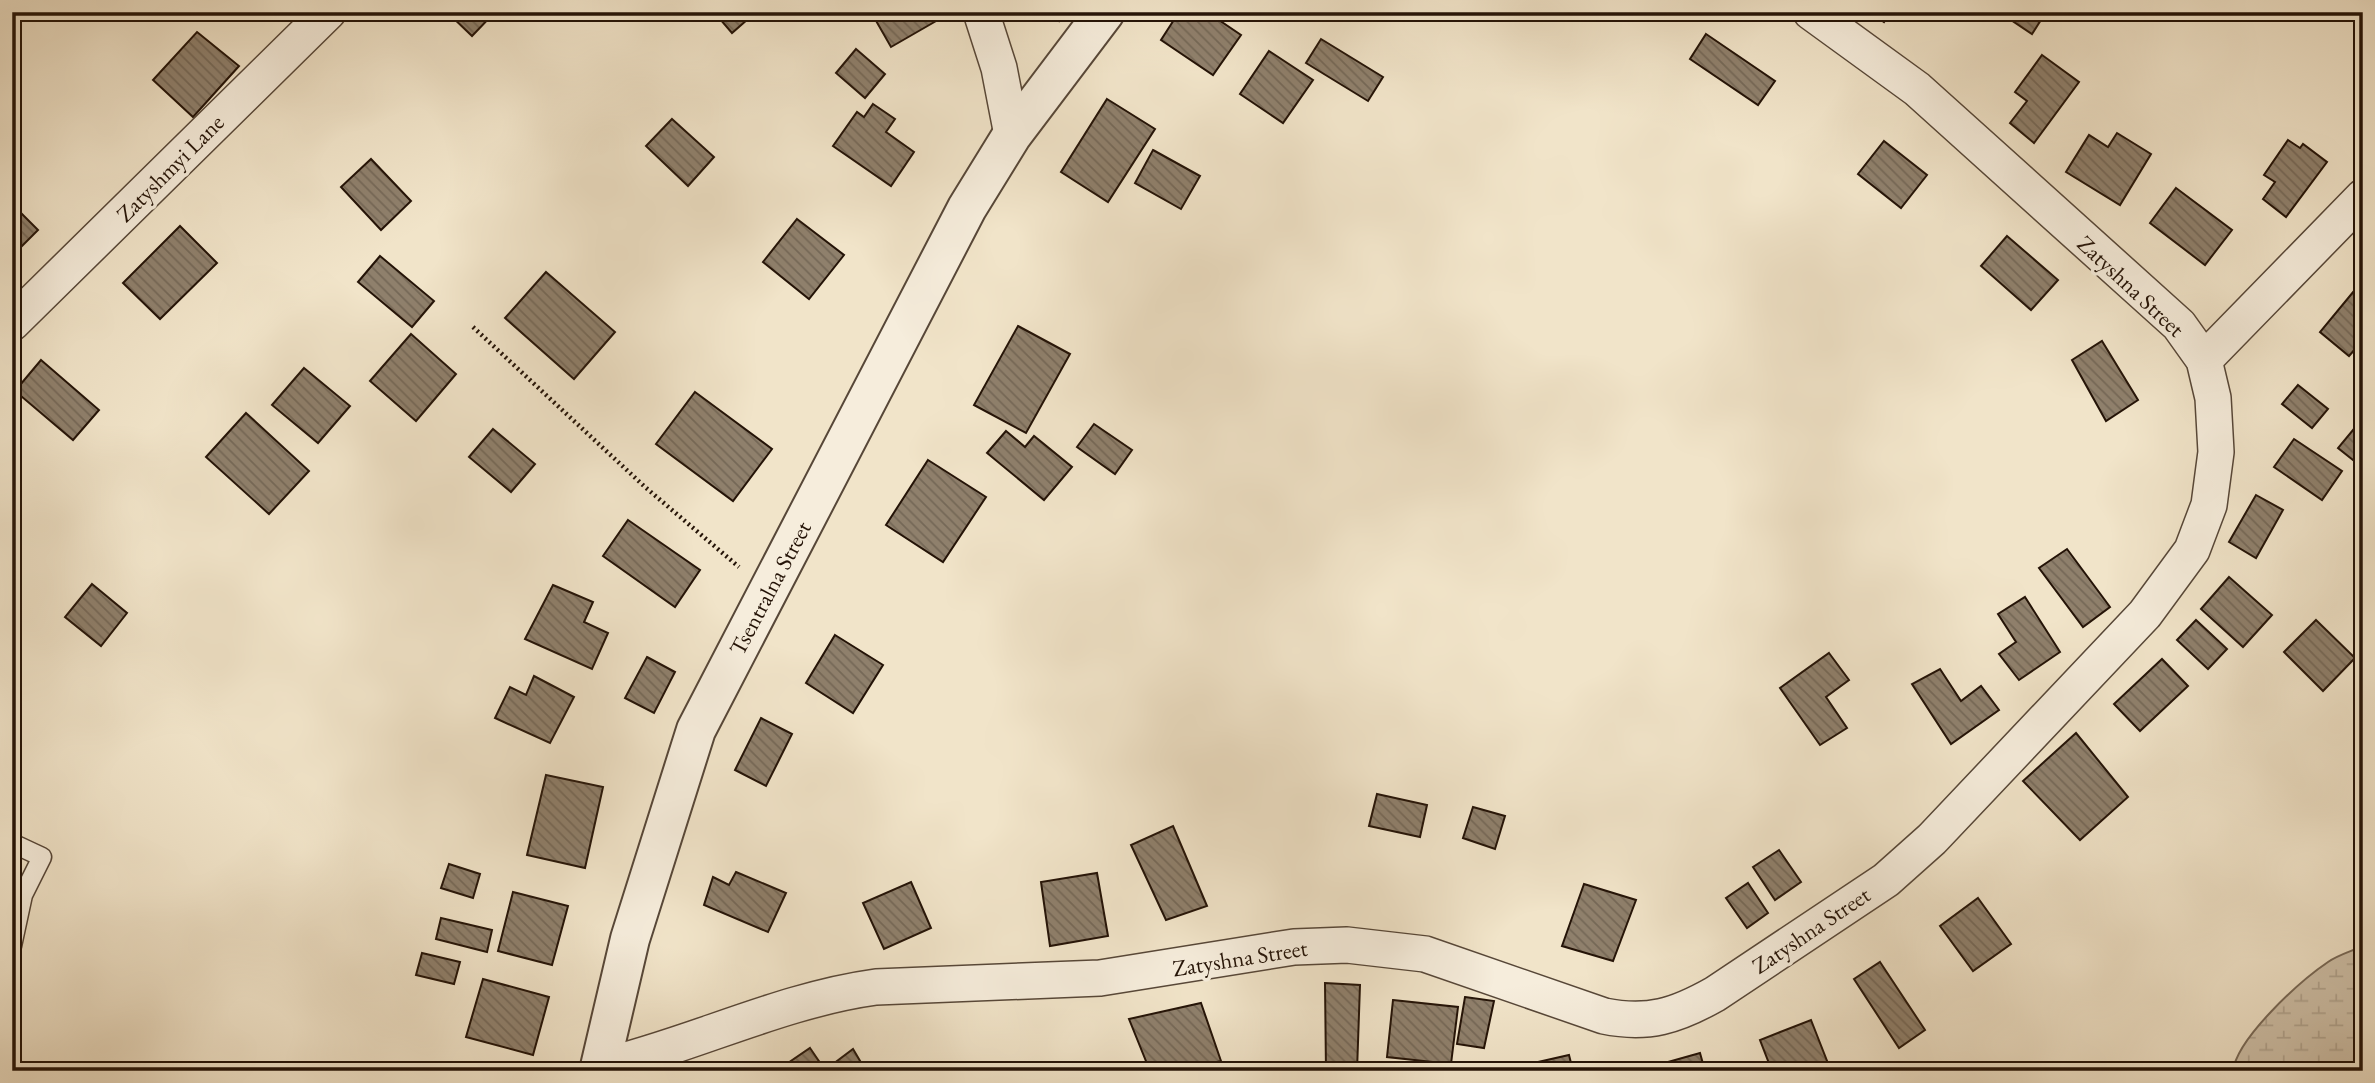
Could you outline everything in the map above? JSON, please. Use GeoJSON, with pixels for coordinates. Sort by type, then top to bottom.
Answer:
{"type":"FeatureCollection","features":[{"type":"Feature","properties":{"kind":"street","name":"Zatyshmyi Lane"},"geometry":{"type":"LineString","coordinates":[[12,323],[328,12]]}},
{"type":"Feature","properties":{"kind":"street"},"geometry":{"type":"LineString","coordinates":[[981,12],[1002,79],[1012,135]]}},
{"type":"Feature","properties":{"kind":"street","name":"Tsentralna Street"},"geometry":{"type":"LineString","coordinates":[[600,1069],[630,939],[679,776],[701,719],[967,208],[1012,135],[1105,12]]}},
{"type":"Feature","properties":{"kind":"street","name":"Zatyshna Street"},"geometry":{"type":"LineString","coordinates":[[600,1069],[807,1001],[844,992],[876,987],[1100,978],[1294,947],[1347,945],[1425,954],[1604,1016],[1632,1022],[1657,1019],[1692,1007],[1895,872],[1932,839],[2145,614],[2192,550],[2209,505],[2216,452],[2213,398],[2204,360],[2179,325],[1917,89],[1811,12]]}},
{"type":"Feature","properties":{"kind":"street"},"geometry":{"type":"LineString","coordinates":[[2204,360],[2363,197]]}},
{"type":"Feature","properties":{"kind":"lane"},"geometry":{"type":"LineString","coordinates":[[12,843],[42,858],[23,895],[12,946]]}},
{"type":"Feature","properties":{"kind":"path"},"geometry":{"type":"LineString","coordinates":[[472,327],[645,486],[769,592]]}},
{"type":"Feature","properties":{"kind":"green space"},"geometry":{"type":"Polygon","coordinates":[[[2363,946],[2363,1071],[2233,1071],[2237,1058],[2257,1027],[2287,996],[2328,962],[2363,946]]]}},
{"type":"Feature","properties":{"kind":"building"},"geometry":{"type":"Polygon","coordinates":[[[447,12],[495,12],[472,36],[447,12]]]}},
{"type":"Feature","properties":{"kind":"building"},"geometry":{"type":"Polygon","coordinates":[[[714,12],[756,12],[732,33],[714,12]]]}},
{"type":"Feature","properties":{"kind":"building"},"geometry":{"type":"Polygon","coordinates":[[[871,12],[950,12],[950,13],[891,47],[871,12]]]}},
{"type":"Feature","properties":{"kind":"building"},"geometry":{"type":"Polygon","coordinates":[[[1046,12],[1064,12],[1059,21],[1046,12]]]}},
{"type":"Feature","properties":{"kind":"building"},"geometry":{"type":"Polygon","coordinates":[[[1179,12],[1207,12],[1241,35],[1213,75],[1161,40],[1179,12]]]}},
{"type":"Feature","properties":{"kind":"building"},"geometry":{"type":"Polygon","coordinates":[[[1870,12],[1891,12],[1884,22],[1870,12]]]}},
{"type":"Feature","properties":{"kind":"building"},"geometry":{"type":"Polygon","coordinates":[[[1999,12],[2046,12],[2032,34],[1999,12]]]}},
{"type":"Feature","properties":{"kind":"building"},"geometry":{"type":"Polygon","coordinates":[[[197,32],[239,66],[193,117],[153,80],[197,32]]]}},
{"type":"Feature","properties":{"kind":"building"},"geometry":{"type":"Polygon","coordinates":[[[1706,34],[1775,81],[1758,105],[1690,59],[1706,34]]]}},
{"type":"Feature","properties":{"kind":"building"},"geometry":{"type":"Polygon","coordinates":[[[1321,39],[1383,77],[1368,101],[1306,63],[1321,39]]]}},
{"type":"Feature","properties":{"kind":"building"},"geometry":{"type":"Polygon","coordinates":[[[856,49],[885,74],[865,98],[836,73],[856,49]]]}},
{"type":"Feature","properties":{"kind":"building"},"geometry":{"type":"Polygon","coordinates":[[[1269,51],[1313,80],[1283,123],[1240,94],[1269,51]]]}},
{"type":"Feature","properties":{"kind":"building"},"geometry":{"type":"Polygon","coordinates":[[[2042,55],[2079,82],[2034,143],[2010,123],[2027,101],[2015,92],[2042,55]]]}},
{"type":"Feature","properties":{"kind":"building"},"geometry":{"type":"Polygon","coordinates":[[[1107,99],[1155,129],[1108,202],[1061,172],[1107,99]]]}},
{"type":"Feature","properties":{"kind":"building"},"geometry":{"type":"Polygon","coordinates":[[[873,104],[895,119],[886,132],[914,152],[891,186],[833,146],[857,112],[864,117],[873,104]]]}},
{"type":"Feature","properties":{"kind":"building"},"geometry":{"type":"Polygon","coordinates":[[[672,119],[714,157],[688,186],[646,146],[672,119]]]}},
{"type":"Feature","properties":{"kind":"building"},"geometry":{"type":"Polygon","coordinates":[[[2117,133],[2151,154],[2120,205],[2066,172],[2089,135],[2108,147],[2117,133]]]}},
{"type":"Feature","properties":{"kind":"building"},"geometry":{"type":"Polygon","coordinates":[[[2288,140],[2300,148],[2303,144],[2327,162],[2286,217],[2263,199],[2275,182],[2264,175],[2288,140]]]}},
{"type":"Feature","properties":{"kind":"building"},"geometry":{"type":"Polygon","coordinates":[[[1884,141],[1927,175],[1901,208],[1858,174],[1884,141]]]}},
{"type":"Feature","properties":{"kind":"building"},"geometry":{"type":"Polygon","coordinates":[[[1153,150],[1200,176],[1181,209],[1135,183],[1153,150]]]}},
{"type":"Feature","properties":{"kind":"building"},"geometry":{"type":"Polygon","coordinates":[[[371,159],[411,201],[381,230],[341,187],[371,159]]]}},
{"type":"Feature","properties":{"kind":"building"},"geometry":{"type":"Polygon","coordinates":[[[2176,188],[2232,230],[2205,265],[2150,223],[2176,188]]]}},
{"type":"Feature","properties":{"kind":"building"},"geometry":{"type":"Polygon","coordinates":[[[12,204],[38,230],[12,256],[12,204]]]}},
{"type":"Feature","properties":{"kind":"building"},"geometry":{"type":"Polygon","coordinates":[[[797,219],[844,255],[809,299],[763,262],[797,219]]]}},
{"type":"Feature","properties":{"kind":"building"},"geometry":{"type":"Polygon","coordinates":[[[180,226],[217,263],[160,319],[123,283],[180,226]]]}},
{"type":"Feature","properties":{"kind":"building"},"geometry":{"type":"Polygon","coordinates":[[[2007,236],[2058,280],[2031,310],[1981,266],[2007,236]]]}},
{"type":"Feature","properties":{"kind":"building"},"geometry":{"type":"Polygon","coordinates":[[[380,256],[434,301],[412,327],[358,282],[380,256]]]}},
{"type":"Feature","properties":{"kind":"building"},"geometry":{"type":"Polygon","coordinates":[[[546,272],[615,332],[574,379],[505,318],[546,272]]]}},
{"type":"Feature","properties":{"kind":"building"},"geometry":{"type":"Polygon","coordinates":[[[2354,291],[2363,298],[2363,340],[2349,356],[2320,332],[2354,291]]]}},
{"type":"Feature","properties":{"kind":"building"},"geometry":{"type":"Polygon","coordinates":[[[1018,326],[1070,354],[1026,433],[974,405],[1018,326]]]}},
{"type":"Feature","properties":{"kind":"building"},"geometry":{"type":"Polygon","coordinates":[[[411,334],[456,374],[416,421],[370,381],[411,334]]]}},
{"type":"Feature","properties":{"kind":"building"},"geometry":{"type":"Polygon","coordinates":[[[2102,341],[2138,400],[2106,421],[2072,360],[2102,341]]]}},
{"type":"Feature","properties":{"kind":"building"},"geometry":{"type":"Polygon","coordinates":[[[41,360],[99,410],[73,440],[15,391],[41,360]]]}},
{"type":"Feature","properties":{"kind":"building"},"geometry":{"type":"Polygon","coordinates":[[[304,368],[350,406],[318,443],[272,405],[304,368]]]}},
{"type":"Feature","properties":{"kind":"building"},"geometry":{"type":"Polygon","coordinates":[[[2298,385],[2328,409],[2312,428],[2282,404],[2298,385]]]}},
{"type":"Feature","properties":{"kind":"building"},"geometry":{"type":"Polygon","coordinates":[[[695,392],[772,449],[733,501],[656,444],[695,392]]]}},
{"type":"Feature","properties":{"kind":"building"},"geometry":{"type":"Polygon","coordinates":[[[246,413],[309,471],[269,514],[206,457],[246,413]]]}},
{"type":"Feature","properties":{"kind":"building"},"geometry":{"type":"Polygon","coordinates":[[[1094,424],[1132,450],[1115,474],[1077,447],[1094,424]]]}},
{"type":"Feature","properties":{"kind":"building"},"geometry":{"type":"Polygon","coordinates":[[[2358,424],[2363,428],[2363,468],[2338,448],[2358,424]]]}},
{"type":"Feature","properties":{"kind":"building"},"geometry":{"type":"Polygon","coordinates":[[[493,429],[535,464],[511,492],[469,457],[493,429]]]}},
{"type":"Feature","properties":{"kind":"building"},"geometry":{"type":"Polygon","coordinates":[[[1006,431],[1025,447],[1034,436],[1072,467],[1044,500],[987,453],[1006,431]]]}},
{"type":"Feature","properties":{"kind":"building"},"geometry":{"type":"Polygon","coordinates":[[[2294,439],[2342,471],[2322,500],[2274,467],[2294,439]]]}},
{"type":"Feature","properties":{"kind":"building"},"geometry":{"type":"Polygon","coordinates":[[[928,460],[986,497],[943,562],[886,525],[928,460]]]}},
{"type":"Feature","properties":{"kind":"building"},"geometry":{"type":"Polygon","coordinates":[[[2256,495],[2283,510],[2256,558],[2229,542],[2256,495]]]}},
{"type":"Feature","properties":{"kind":"building"},"geometry":{"type":"Polygon","coordinates":[[[628,520],[700,570],[675,607],[603,556],[628,520]]]}},
{"type":"Feature","properties":{"kind":"building"},"geometry":{"type":"Polygon","coordinates":[[[2067,549],[2110,607],[2083,627],[2039,568],[2067,549]]]}},
{"type":"Feature","properties":{"kind":"building"},"geometry":{"type":"Polygon","coordinates":[[[2229,577],[2272,615],[2243,647],[2201,609],[2229,577]]]}},
{"type":"Feature","properties":{"kind":"building"},"geometry":{"type":"Polygon","coordinates":[[[92,584],[127,613],[101,646],[65,617],[92,584]]]}},
{"type":"Feature","properties":{"kind":"building"},"geometry":{"type":"Polygon","coordinates":[[[553,585],[593,602],[584,622],[608,633],[592,669],[525,639],[553,585]]]}},
{"type":"Feature","properties":{"kind":"building"},"geometry":{"type":"Polygon","coordinates":[[[2025,597],[2060,652],[2019,680],[1999,654],[2016,642],[1998,614],[2025,597]]]}},
{"type":"Feature","properties":{"kind":"building"},"geometry":{"type":"Polygon","coordinates":[[[2196,620],[2227,649],[2208,669],[2177,640],[2196,620]]]}},
{"type":"Feature","properties":{"kind":"building"},"geometry":{"type":"Polygon","coordinates":[[[2316,620],[2355,658],[2323,691],[2284,652],[2316,620]]]}},
{"type":"Feature","properties":{"kind":"building"},"geometry":{"type":"Polygon","coordinates":[[[835,635],[883,665],[853,713],[806,683],[835,635]]]}},
{"type":"Feature","properties":{"kind":"building"},"geometry":{"type":"Polygon","coordinates":[[[1829,653],[1849,680],[1826,697],[1847,728],[1820,745],[1780,688],[1829,653]]]}},
{"type":"Feature","properties":{"kind":"building"},"geometry":{"type":"Polygon","coordinates":[[[647,657],[675,672],[654,713],[625,698],[647,657]]]}},
{"type":"Feature","properties":{"kind":"building"},"geometry":{"type":"Polygon","coordinates":[[[2162,659],[2188,686],[2140,731],[2114,704],[2162,659]]]}},
{"type":"Feature","properties":{"kind":"building"},"geometry":{"type":"Polygon","coordinates":[[[1940,669],[1961,701],[1981,686],[1999,710],[1951,744],[1912,684],[1940,669]]]}},
{"type":"Feature","properties":{"kind":"building"},"geometry":{"type":"Polygon","coordinates":[[[534,676],[574,697],[550,743],[495,718],[510,687],[526,695],[534,676]]]}},
{"type":"Feature","properties":{"kind":"building"},"geometry":{"type":"Polygon","coordinates":[[[761,718],[792,734],[766,786],[735,770],[761,718]]]}},
{"type":"Feature","properties":{"kind":"building"},"geometry":{"type":"Polygon","coordinates":[[[2076,733],[2128,797],[2080,840],[2023,781],[2076,733]]]}},
{"type":"Feature","properties":{"kind":"building"},"geometry":{"type":"Polygon","coordinates":[[[546,775],[603,787],[585,868],[527,855],[546,775]]]}},
{"type":"Feature","properties":{"kind":"building"},"geometry":{"type":"Polygon","coordinates":[[[1377,794],[1427,805],[1420,837],[1369,826],[1377,794]]]}},
{"type":"Feature","properties":{"kind":"building"},"geometry":{"type":"Polygon","coordinates":[[[1473,807],[1505,816],[1495,849],[1463,838],[1473,807]]]}},
{"type":"Feature","properties":{"kind":"building"},"geometry":{"type":"Polygon","coordinates":[[[1173,826],[1207,906],[1166,920],[1131,845],[1173,826]]]}},
{"type":"Feature","properties":{"kind":"building"},"geometry":{"type":"Polygon","coordinates":[[[1779,850],[1801,882],[1775,900],[1753,867],[1779,850]]]}},
{"type":"Feature","properties":{"kind":"building"},"geometry":{"type":"Polygon","coordinates":[[[449,864],[480,874],[473,898],[441,888],[449,864]]]}},
{"type":"Feature","properties":{"kind":"building"},"geometry":{"type":"Polygon","coordinates":[[[736,872],[786,893],[768,932],[704,905],[713,877],[729,885],[736,872]]]}},
{"type":"Feature","properties":{"kind":"building"},"geometry":{"type":"Polygon","coordinates":[[[1097,873],[1108,936],[1050,946],[1041,882],[1097,873]]]}},
{"type":"Feature","properties":{"kind":"building"},"geometry":{"type":"Polygon","coordinates":[[[911,882],[931,928],[884,949],[863,903],[911,882]]]}},
{"type":"Feature","properties":{"kind":"building"},"geometry":{"type":"Polygon","coordinates":[[[1748,883],[1768,913],[1747,928],[1726,898],[1748,883]]]}},
{"type":"Feature","properties":{"kind":"building"},"geometry":{"type":"Polygon","coordinates":[[[1584,884],[1636,900],[1613,961],[1562,946],[1584,884]]]}},
{"type":"Feature","properties":{"kind":"building"},"geometry":{"type":"Polygon","coordinates":[[[513,892],[568,906],[552,965],[498,951],[513,892]]]}},
{"type":"Feature","properties":{"kind":"building"},"geometry":{"type":"Polygon","coordinates":[[[1978,898],[2011,944],[1973,971],[1940,926],[1978,898]]]}},
{"type":"Feature","properties":{"kind":"building"},"geometry":{"type":"Polygon","coordinates":[[[441,918],[492,930],[487,952],[436,939],[441,918]]]}},
{"type":"Feature","properties":{"kind":"building"},"geometry":{"type":"Polygon","coordinates":[[[422,953],[460,962],[454,984],[416,975],[422,953]]]}},
{"type":"Feature","properties":{"kind":"building"},"geometry":{"type":"Polygon","coordinates":[[[1880,962],[1925,1030],[1899,1048],[1854,979],[1880,962]]]}},
{"type":"Feature","properties":{"kind":"building"},"geometry":{"type":"Polygon","coordinates":[[[483,979],[549,997],[533,1055],[466,1037],[483,979]]]}},
{"type":"Feature","properties":{"kind":"building"},"geometry":{"type":"Polygon","coordinates":[[[1325,983],[1360,985],[1357,1071],[1326,1071],[1325,983]]]}},
{"type":"Feature","properties":{"kind":"building"},"geometry":{"type":"Polygon","coordinates":[[[1465,997],[1494,1001],[1484,1048],[1457,1044],[1465,997]]]}},
{"type":"Feature","properties":{"kind":"building"},"geometry":{"type":"Polygon","coordinates":[[[1393,1000],[1458,1007],[1451,1064],[1387,1057],[1393,1000]]]}},
{"type":"Feature","properties":{"kind":"building"},"geometry":{"type":"Polygon","coordinates":[[[1201,1003],[1221,1061],[1183,1071],[1150,1071],[1129,1019],[1201,1003]]]}},
{"type":"Feature","properties":{"kind":"building"},"geometry":{"type":"Polygon","coordinates":[[[1811,1020],[1829,1066],[1816,1071],[1772,1071],[1760,1040],[1811,1020]]]}},
{"type":"Feature","properties":{"kind":"building"},"geometry":{"type":"Polygon","coordinates":[[[810,1048],[825,1070],[853,1049],[866,1071],[789,1071],[785,1065],[810,1048]]]}},
{"type":"Feature","properties":{"kind":"building"},"geometry":{"type":"Polygon","coordinates":[[[1700,1053],[1705,1071],[1636,1071],[1700,1053]]]}},
{"type":"Feature","properties":{"kind":"building"},"geometry":{"type":"Polygon","coordinates":[[[1569,1055],[1573,1071],[1541,1071],[1538,1062],[1569,1055]]]}}]}
